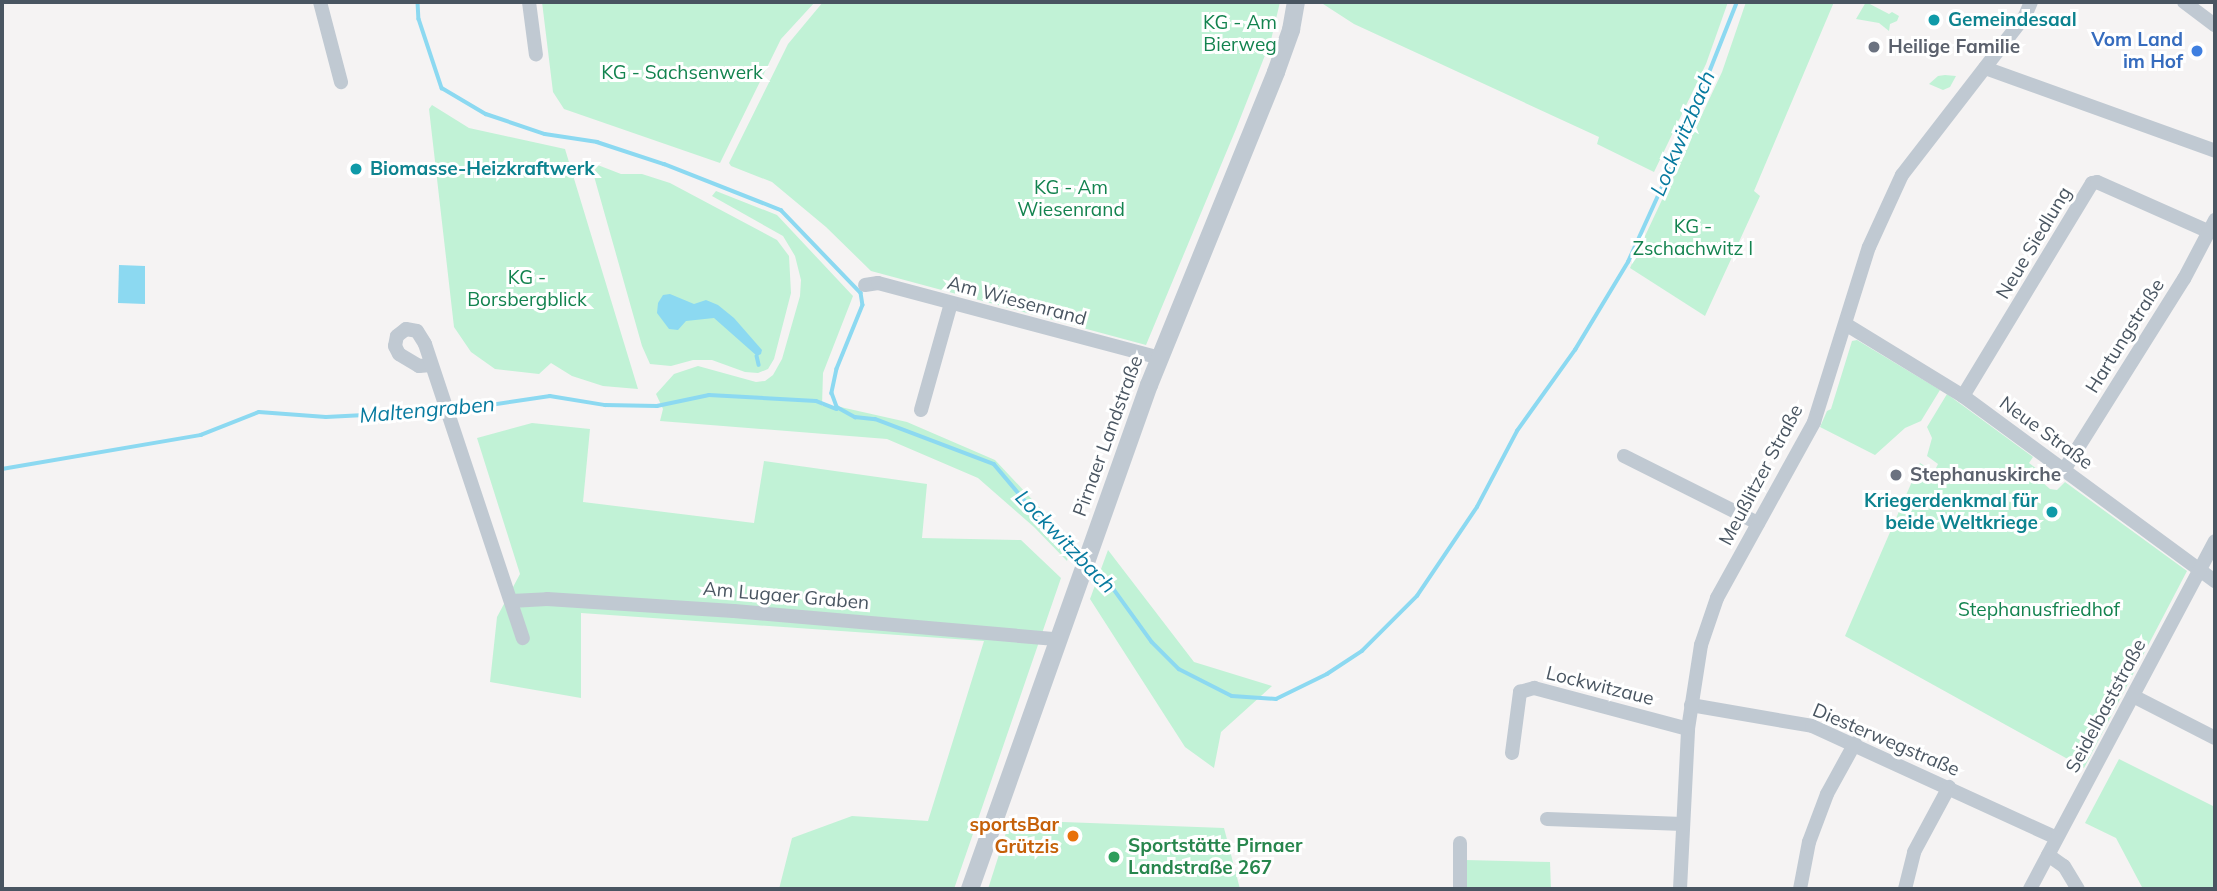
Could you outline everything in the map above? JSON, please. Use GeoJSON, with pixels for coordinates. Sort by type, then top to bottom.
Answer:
{"type":"FeatureCollection","features":[{"type":"Feature","properties":{"kind":"street"},"geometry":{"type":"LineString","coordinates":[[320,2],[341,82]]}},
{"type":"Feature","properties":{"kind":"street"},"geometry":{"type":"LineString","coordinates":[[529,2],[536,55]]}},
{"type":"Feature","properties":{"kind":"street","name":"Pirnaer Landstraße"},"geometry":{"type":"LineString","coordinates":[[970,889],[1090,545],[1160,358],[1276,72],[1291,30],[1296,2]]}},
{"type":"Feature","properties":{"kind":"street","name":"Meußlitzer Straße"},"geometry":{"type":"LineString","coordinates":[[1680,889],[1691,705],[1701,645],[1717,598],[1814,422],[1847,325],[1869,247],[1902,175],[2025,16],[2031,2]]}},
{"type":"Feature","properties":{"kind":"street"},"geometry":{"type":"LineString","coordinates":[[2184,2],[2215,25]]}},
{"type":"Feature","properties":{"kind":"street"},"geometry":{"type":"LineString","coordinates":[[1985,68],[2215,151]]}},
{"type":"Feature","properties":{"kind":"street","name":"Neue Siedlung"},"geometry":{"type":"LineString","coordinates":[[1963,396],[2092,183],[2097,182],[2213,226]]}},
{"type":"Feature","properties":{"kind":"street","name":"Hartungstraße"},"geometry":{"type":"LineString","coordinates":[[2064,470],[2213,226]]}},
{"type":"Feature","properties":{"kind":"street","name":"Am Wiesenrand"},"geometry":{"type":"LineString","coordinates":[[865,285],[878,283],[1160,358]]}},
{"type":"Feature","properties":{"kind":"street"},"geometry":{"type":"LineString","coordinates":[[921,410],[951,303]]}},
{"type":"Feature","properties":{"kind":"street","name":"Neue Straße"},"geometry":{"type":"LineString","coordinates":[[1847,325],[1963,396],[2215,581]]}},
{"type":"Feature","properties":{"kind":"street"},"geometry":{"type":"LineString","coordinates":[[431,365],[523,638]]}},
{"type":"Feature","properties":{"kind":"street"},"geometry":{"type":"LineString","coordinates":[[1624,456],[1758,523]]}},
{"type":"Feature","properties":{"kind":"street","name":"Seidelbaststraße"},"geometry":{"type":"LineString","coordinates":[[2031,889],[2215,541]]}},
{"type":"Feature","properties":{"kind":"street","name":"Am Lugaer Graben"},"geometry":{"type":"LineString","coordinates":[[511,601],[547,599],[720,610],[1056,639]]}},
{"type":"Feature","properties":{"kind":"street","name":"Lockwitzaue"},"geometry":{"type":"LineString","coordinates":[[1512,753],[1520,692],[1534,688],[1688,729]]}},
{"type":"Feature","properties":{"kind":"street"},"geometry":{"type":"LineString","coordinates":[[2133,696],[2215,738]]}},
{"type":"Feature","properties":{"kind":"street","name":"Diesterwegstraße"},"geometry":{"type":"LineString","coordinates":[[1691,705],[1812,726],[1855,743],[2057,838]]}},
{"type":"Feature","properties":{"kind":"street"},"geometry":{"type":"LineString","coordinates":[[1800,889],[1809,842],[1827,794],[1855,743]]}},
{"type":"Feature","properties":{"kind":"street"},"geometry":{"type":"LineString","coordinates":[[1905,889],[1914,852],[1949,787]]}},
{"type":"Feature","properties":{"kind":"street"},"geometry":{"type":"LineString","coordinates":[[1546,819],[1683,824]]}},
{"type":"Feature","properties":{"kind":"street"},"geometry":{"type":"LineString","coordinates":[[1460,843],[1460,889]]}},
{"type":"Feature","properties":{"kind":"street"},"geometry":{"type":"LineString","coordinates":[[2048,855],[2064,866],[2078,889]]}},
{"type":"Feature","properties":{"kind":"green space","name":"KG - Sachsenwerk"},"geometry":{"type":"Polygon","coordinates":[[[542,2],[815,2],[781,39],[720,163],[564,109],[553,92],[542,2]]]}},
{"type":"Feature","properties":{"kind":"green space","name":"KG - Am Wiesenrand"},"geometry":{"type":"Polygon","coordinates":[[[823,2],[1280,2],[1271,40],[1146,345],[871,271],[826,227],[772,182],[731,166],[729,163],[788,44],[823,2]]]}},
{"type":"Feature","properties":{"kind":"green space"},"geometry":{"type":"Polygon","coordinates":[[[1320,2],[1728,2],[1706,64],[1654,172],[1597,144],[1599,137],[1354,24],[1320,2]]]}},
{"type":"Feature","properties":{"kind":"green space","name":"KG - Zschachwitz I"},"geometry":{"type":"Polygon","coordinates":[[[1746,2],[1834,2],[1754,191],[1760,196],[1705,316],[1630,268],[1722,72],[1746,2]]]}},
{"type":"Feature","properties":{"kind":"green space"},"geometry":{"type":"Polygon","coordinates":[[[1866,2],[1899,16],[1897,21],[1890,24],[1889,31],[1879,23],[1856,19],[1866,2]]]}},
{"type":"Feature","properties":{"kind":"green space"},"geometry":{"type":"Polygon","coordinates":[[[1938,76],[1956,76],[1950,87],[1943,90],[1929,84],[1938,76]]]}},
{"type":"Feature","properties":{"kind":"green space","name":"KG - Borsbergblick"},"geometry":{"type":"Polygon","coordinates":[[[432,105],[469,128],[565,149],[638,389],[603,386],[572,376],[551,363],[539,374],[495,369],[471,352],[454,327],[429,109],[432,105]]]}},
{"type":"Feature","properties":{"kind":"green space"},"geometry":{"type":"Polygon","coordinates":[[[590,162],[621,174],[642,174],[670,183],[777,240],[789,256],[791,293],[774,359],[768,369],[758,373],[745,372],[712,360],[693,360],[671,366],[650,364],[642,346],[590,162]]]}},
{"type":"Feature","properties":{"kind":"green space"},"geometry":{"type":"Polygon","coordinates":[[[716,191],[777,215],[853,296],[823,373],[822,406],[836,406],[907,422],[995,460],[1072,542],[1067,561],[1034,527],[978,478],[887,439],[660,421],[663,409],[656,394],[674,374],[698,366],[756,382],[765,381],[773,375],[782,359],[800,296],[801,280],[795,256],[783,236],[712,196],[716,191]]]}},
{"type":"Feature","properties":{"kind":"green space"},"geometry":{"type":"Polygon","coordinates":[[[1857,340],[1940,390],[1921,421],[1905,428],[1875,455],[1820,427],[1827,411],[1831,409],[1852,341],[1857,340]]]}},
{"type":"Feature","properties":{"kind":"green space","name":"Stephanusfriedhof"},"geometry":{"type":"Polygon","coordinates":[[[1947,394],[2033,457],[2029,463],[2041,472],[2042,482],[2050,489],[2057,490],[2065,482],[2187,571],[2084,768],[1845,636],[1920,463],[1934,472],[1938,464],[1927,456],[1932,438],[1927,427],[1947,394]]]}},
{"type":"Feature","properties":{"kind":"green space"},"geometry":{"type":"Polygon","coordinates":[[[532,423],[590,429],[583,502],[754,523],[764,461],[927,484],[922,538],[1021,540],[1061,578],[954,889],[779,889],[792,838],[852,816],[928,821],[984,641],[581,613],[581,698],[490,682],[497,617],[520,574],[477,438],[532,423]]]}},
{"type":"Feature","properties":{"kind":"green space"},"geometry":{"type":"Polygon","coordinates":[[[1108,550],[1194,662],[1272,686],[1221,732],[1214,768],[1185,747],[1090,599],[1108,550]]]}},
{"type":"Feature","properties":{"kind":"green space"},"geometry":{"type":"Polygon","coordinates":[[[2119,759],[2215,807],[2215,889],[2143,889],[2116,838],[2085,823],[2119,759]]]}},
{"type":"Feature","properties":{"kind":"green space","name":"Sportstätte Pirnaer Landstraße 267"},"geometry":{"type":"Polygon","coordinates":[[[1010,820],[1224,828],[1240,889],[988,889],[1010,820]]]}},
{"type":"Feature","properties":{"kind":"green space"},"geometry":{"type":"Polygon","coordinates":[[[1465,860],[1550,862],[1551,889],[1465,889],[1465,860]]]}},
{"type":"Feature","properties":{"kind":"water"},"geometry":{"type":"Polygon","coordinates":[[[119,265],[145,266],[145,304],[118,303],[119,265]]]}},
{"type":"Feature","properties":{"kind":"water"},"geometry":{"type":"Polygon","coordinates":[[[670,294],[694,304],[706,300],[718,305],[734,318],[762,350],[761,354],[757,356],[714,318],[686,321],[678,330],[669,329],[657,313],[658,303],[663,295],[670,294]]]}},
{"type":"Feature","properties":{"kind":"waterway","name":"Lockwitzbach"},"geometry":{"type":"LineString","coordinates":[[418,2],[419,19],[442,88],[486,114],[545,134],[597,142],[664,164],[781,210],[861,293],[863,305],[837,369],[832,393],[837,407],[855,417],[875,419],[994,464],[1037,515],[1083,556]]}},
{"type":"Feature","properties":{"kind":"waterway","name":"Lockwitzbach"},"geometry":{"type":"LineString","coordinates":[[1091,564],[1105,577],[1152,642],[1179,669],[1232,696],[1276,699],[1327,674],[1362,651],[1417,596],[1477,507],[1517,431],[1575,350],[1628,262],[1676,156],[1737,2]]}},
{"type":"Feature","properties":{"kind":"waterway"},"geometry":{"type":"LineString","coordinates":[[757,356],[759,365]]}},
{"type":"Feature","properties":{"kind":"waterway","name":"Maltengraben"},"geometry":{"type":"LineString","coordinates":[[451,411],[550,396],[605,405],[657,406],[709,395],[816,401],[837,409]]}},
{"type":"Feature","properties":{"kind":"waterway","name":"Maltengraben"},"geometry":{"type":"LineString","coordinates":[[2,469],[201,435],[259,412],[326,417],[443,411]]}},
{"type":"Feature","properties":{"kind":"place","name":"Gemeindesaal"},"geometry":{"type":"Point","coordinates":[1934,20]}},
{"type":"Feature","properties":{"kind":"place","name":"Heilige Familie"},"geometry":{"type":"Point","coordinates":[1874,47]}},
{"type":"Feature","properties":{"kind":"place","name":"Vom Land im Hof"},"geometry":{"type":"Point","coordinates":[2197,51]}},
{"type":"Feature","properties":{"kind":"place","name":"Biomasse-Heizkraftwerk"},"geometry":{"type":"Point","coordinates":[356,169]}},
{"type":"Feature","properties":{"kind":"place","name":"Stephanuskirche"},"geometry":{"type":"Point","coordinates":[1896,475]}},
{"type":"Feature","properties":{"kind":"place","name":"Kriegerdenkmal für beide Weltkriege"},"geometry":{"type":"Point","coordinates":[2052,512]}},
{"type":"Feature","properties":{"kind":"place","name":"sportsBar Grützis"},"geometry":{"type":"Point","coordinates":[1073,836]}},
{"type":"Feature","properties":{"kind":"place","name":"Sportstätte Pirnaer Landstraße 267"},"geometry":{"type":"Point","coordinates":[1114,857]}},
{"type":"Feature","properties":{"kind":"park label","name":"KG - Am Bierweg"},"geometry":{"type":"Point","coordinates":[1240,34]}}]}
